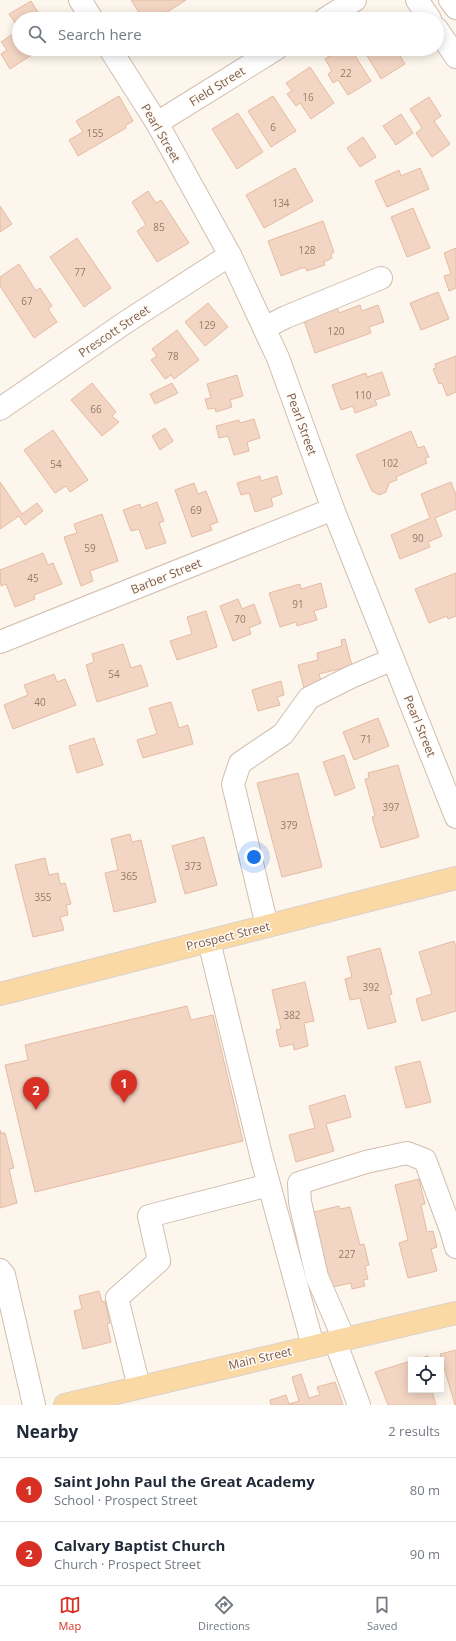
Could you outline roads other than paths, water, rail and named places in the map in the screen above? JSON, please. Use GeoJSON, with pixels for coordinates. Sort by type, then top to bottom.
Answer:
{"type":"FeatureCollection","features":[{"type":"Feature","properties":{"kind":"main road","name":"Prospect Street"},"geometry":{"type":"LineString","coordinates":[[0,994],[456,878]]}},
{"type":"Feature","properties":{"kind":"main road","name":"Main Street"},"geometry":{"type":"LineString","coordinates":[[65,1405],[456,1313]]}},
{"type":"Feature","properties":{"kind":"street"},"geometry":{"type":"LineString","coordinates":[[80,0],[88,12]]}},
{"type":"Feature","properties":{"kind":"street"},"geometry":{"type":"LineString","coordinates":[[336,12],[355,0]]}},
{"type":"Feature","properties":{"kind":"street"},"geometry":{"type":"LineString","coordinates":[[418,0],[426,12]]}},
{"type":"Feature","properties":{"kind":"street"},"geometry":{"type":"LineString","coordinates":[[450,0],[456,8]]}},
{"type":"Feature","properties":{"kind":"street"},"geometry":{"type":"LineString","coordinates":[[444,40],[456,58]]}},
{"type":"Feature","properties":{"kind":"street","name":"Pearl Street"},"geometry":{"type":"LineString","coordinates":[[114,56],[157,123],[230,255],[278,358],[333,509],[456,817]]}},
{"type":"Feature","properties":{"kind":"street","name":"Field Street"},"geometry":{"type":"LineString","coordinates":[[157,123],[265,56]]}},
{"type":"Feature","properties":{"kind":"street","name":"Prescott Street"},"geometry":{"type":"LineString","coordinates":[[0,409],[126,322],[230,255]]}},
{"type":"Feature","properties":{"kind":"street"},"geometry":{"type":"LineString","coordinates":[[264,328],[286,317],[381,278]]}},
{"type":"Feature","properties":{"kind":"street","name":"Barber Street"},"geometry":{"type":"LineString","coordinates":[[0,642],[333,509]]}},
{"type":"Feature","properties":{"kind":"street"},"geometry":{"type":"LineString","coordinates":[[267,926],[233,784],[240,763],[283,734],[309,698],[351,677],[393,659]]}},
{"type":"Feature","properties":{"kind":"street"},"geometry":{"type":"LineString","coordinates":[[209,941],[269,1186],[313,1346]]}},
{"type":"Feature","properties":{"kind":"street"},"geometry":{"type":"LineString","coordinates":[[359,1405],[340,1340],[317,1277],[300,1202],[299,1183],[366,1162],[407,1153],[425,1160],[456,1247]]}},
{"type":"Feature","properties":{"kind":"street"},"geometry":{"type":"LineString","coordinates":[[138,1387],[117,1298],[159,1261],[149,1216],[269,1186]]}},
{"type":"Feature","properties":{"kind":"street"},"geometry":{"type":"LineString","coordinates":[[0,1270],[4,1275],[34,1405]]}},
{"type":"Feature","properties":{"kind":"place","name":"Saint John Paul the Great Academy"},"geometry":{"type":"Point","coordinates":[124,1103]}},
{"type":"Feature","properties":{"kind":"place","name":"Calvary Baptist Church"},"geometry":{"type":"Point","coordinates":[36,1110]}}]}
